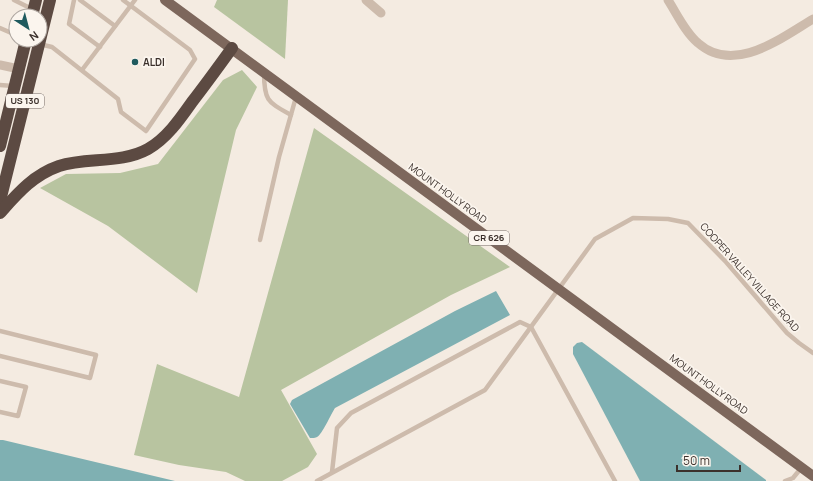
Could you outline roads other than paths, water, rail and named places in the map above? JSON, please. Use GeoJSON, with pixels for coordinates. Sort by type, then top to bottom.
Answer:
{"type":"FeatureCollection","features":[{"type":"Feature","properties":{"kind":"highway","name":"US 130"},"geometry":{"type":"LineString","coordinates":[[0,146],[4,114],[15,86],[24,48]]}},
{"type":"Feature","properties":{"kind":"highway","name":"US 130"},"geometry":{"type":"LineString","coordinates":[[0,201],[38,48]]}},
{"type":"Feature","properties":{"kind":"highway"},"geometry":{"type":"LineString","coordinates":[[0,213],[30,181],[44,172],[60,166],[122,157],[136,154],[148,149],[170,131],[232,48]]}},
{"type":"Feature","properties":{"kind":"main road","name":"MOUNT HOLLY ROAD"},"geometry":{"type":"LineString","coordinates":[[165,0],[813,476]]}},
{"type":"Feature","properties":{"kind":"street"},"geometry":{"type":"LineString","coordinates":[[366,0],[381,13]]}},
{"type":"Feature","properties":{"kind":"street"},"geometry":{"type":"LineString","coordinates":[[668,0],[686,28],[699,44],[706,49],[725,55],[734,56],[754,52],[813,20]]}},
{"type":"Feature","properties":{"kind":"street"},"geometry":{"type":"LineString","coordinates":[[0,65],[19,69]]}},
{"type":"Feature","properties":{"kind":"lane"},"geometry":{"type":"LineString","coordinates":[[14,0],[32,8]]}},
{"type":"Feature","properties":{"kind":"lane"},"geometry":{"type":"LineString","coordinates":[[74,0],[69,24],[100,47]]}},
{"type":"Feature","properties":{"kind":"lane"},"geometry":{"type":"LineString","coordinates":[[80,0],[115,26]]}},
{"type":"Feature","properties":{"kind":"lane"},"geometry":{"type":"LineString","coordinates":[[48,47],[52,48],[82,70],[118,99],[121,112],[146,131],[195,59],[190,50],[123,0]]}},
{"type":"Feature","properties":{"kind":"lane"},"geometry":{"type":"LineString","coordinates":[[82,70],[135,0]]}},
{"type":"Feature","properties":{"kind":"lane"},"geometry":{"type":"LineString","coordinates":[[264,72],[264,88],[267,98],[272,104],[291,114]]}},
{"type":"Feature","properties":{"kind":"lane"},"geometry":{"type":"LineString","coordinates":[[0,85],[15,86]]}},
{"type":"Feature","properties":{"kind":"lane"},"geometry":{"type":"LineString","coordinates":[[260,240],[278,157],[296,96]]}},
{"type":"Feature","properties":{"kind":"lane","name":"COOPER VALLEY VILLAGE ROAD"},"geometry":{"type":"LineString","coordinates":[[317,481],[485,390],[595,239],[633,218],[668,219],[688,223],[726,262],[787,332],[813,353]]}},
{"type":"Feature","properties":{"kind":"lane"},"geometry":{"type":"LineString","coordinates":[[332,472],[338,428],[351,413],[520,322],[531,327],[615,481]]}},
{"type":"Feature","properties":{"kind":"lane"},"geometry":{"type":"LineString","coordinates":[[0,330],[96,355],[90,378],[0,356]]}},
{"type":"Feature","properties":{"kind":"lane"},"geometry":{"type":"LineString","coordinates":[[0,381],[26,387],[18,416],[0,412]]}},
{"type":"Feature","properties":{"kind":"lane"},"geometry":{"type":"LineString","coordinates":[[784,481],[793,480],[802,467]]}},
{"type":"Feature","properties":{"kind":"lane"},"geometry":{"type":"LineString","coordinates":[[809,481],[813,480]]}},
{"type":"Feature","properties":{"kind":"water"},"geometry":{"type":"Polygon","coordinates":[[[496,291],[510,315],[335,408],[324,429],[319,435],[316,438],[310,438],[290,404],[292,400],[455,311],[496,291]]]}},
{"type":"Feature","properties":{"kind":"water"},"geometry":{"type":"Polygon","coordinates":[[[582,342],[766,481],[640,481],[573,354],[573,347],[577,343],[582,342]]]}},
{"type":"Feature","properties":{"kind":"water"},"geometry":{"type":"Polygon","coordinates":[[[0,440],[3,440],[175,481],[0,481],[0,440]]]}},
{"type":"Feature","properties":{"kind":"place","name":"ALDI"},"geometry":{"type":"Point","coordinates":[135,62]}}]}
